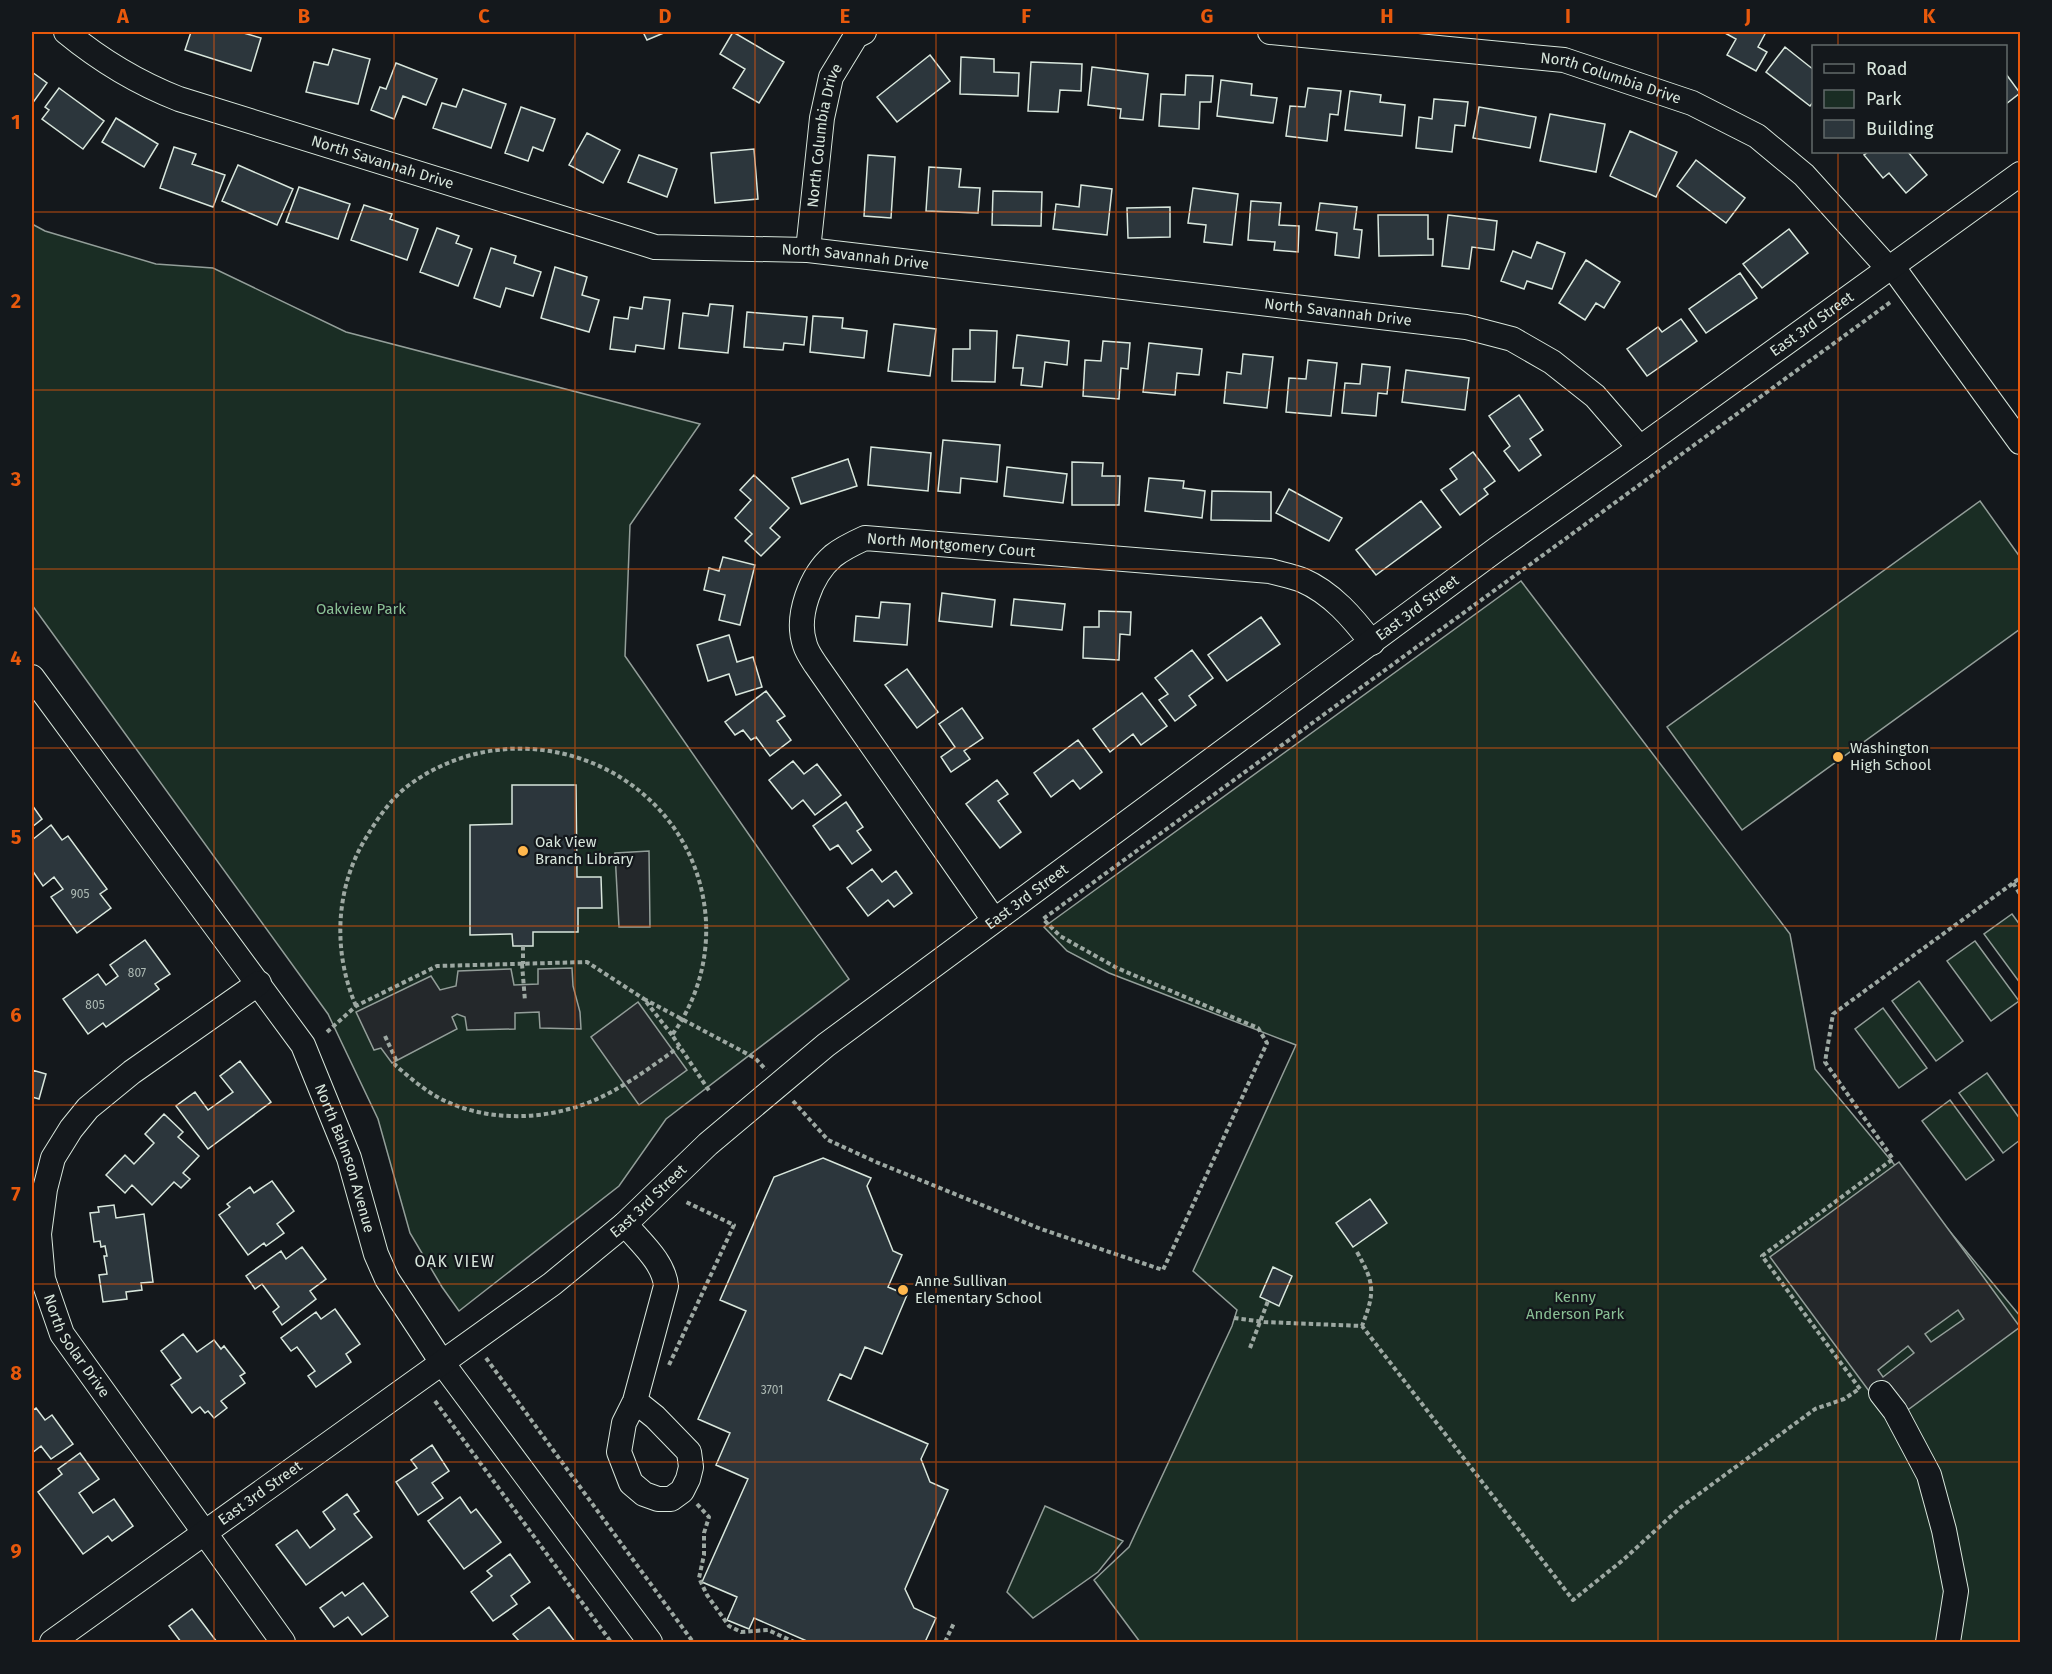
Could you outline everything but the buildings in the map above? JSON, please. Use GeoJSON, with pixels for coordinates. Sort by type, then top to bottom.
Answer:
{"type":"FeatureCollection","features":[{"type":"Feature","properties":{"kind":"street","name":"North Savannah Drive"},"geometry":{"type":"LineString","coordinates":[[66,32],[123,72],[149,87],[179,99],[655,247],[808,250],[1466,327],[1512,339],[1552,362],[1595,396],[1640,448]]}},
{"type":"Feature","properties":{"kind":"street","name":"North Columbia Drive"},"geometry":{"type":"LineString","coordinates":[[1270,32],[1564,60],[1692,103],[1757,136],[1804,175],[1891,268],[2020,442]]}},
{"type":"Feature","properties":{"kind":"street","name":"North Columbia Drive"},"geometry":{"type":"LineString","coordinates":[[808,250],[822,118],[831,77],[857,33]]}},
{"type":"Feature","properties":{"kind":"street","name":"East 3rd Street"},"geometry":{"type":"LineString","coordinates":[[52,1642],[552,1284],[625,1224],[708,1144],[826,1045],[1497,549],[2020,174]]}},
{"type":"Feature","properties":{"kind":"street","name":"North Montgomery Court"},"geometry":{"type":"LineString","coordinates":[[994,920],[816,665],[805,645],[801,628],[810,588],[832,557],[848,545],[865,538],[1270,571],[1302,580],[1337,602],[1372,643]]}},
{"type":"Feature","properties":{"kind":"street","name":"North Bahnson Avenue"},"geometry":{"type":"LineString","coordinates":[[32,677],[303,1045],[349,1158],[376,1254],[387,1279],[442,1364],[650,1642]]}},
{"type":"Feature","properties":{"kind":"street","name":"North Solar Drive"},"geometry":{"type":"LineString","coordinates":[[259,983],[132,1072],[94,1102],[71,1129],[42,1155],[45,1189],[39,1234],[43,1279],[62,1334],[282,1642]]}},
{"type":"Feature","properties":{"kind":"street"},"geometry":{"type":"LineString","coordinates":[[625,1224],[659,1264],[666,1286],[635,1401]]}},
{"type":"Feature","properties":{"kind":"street"},"geometry":{"type":"LineString","coordinates":[[1869,1389],[1895,1411],[1929,1475],[1944,1530],[1956,1591],[1948,1642]]}},
{"type":"Feature","properties":{"kind":"path"},"geometry":{"type":"LineString","coordinates":[[327,1032],[356,1006],[437,966],[587,962],[644,999],[684,1018],[755,1058],[828,1140],[1041,1229],[1163,1270],[1267,1043],[1258,1028],[1117,968],[1060,936],[1043,919],[1896,298]]}},
{"type":"Feature","properties":{"kind":"path"},"geometry":{"type":"LineString","coordinates":[[356,1006],[346,984],[342,959],[339,932],[341,908],[347,879],[355,858],[382,814],[408,786],[442,766],[478,754],[529,748],[584,758],[611,772],[654,802],[685,844],[699,876],[705,910],[705,960],[684,1018],[672,1035]]}},
{"type":"Feature","properties":{"kind":"path"},"geometry":{"type":"LineString","coordinates":[[1362,1326],[1573,1600],[1690,1501],[1815,1409],[1869,1389],[1762,1256],[1893,1159],[1825,1062],[1833,1014],[2020,878]]}},
{"type":"Feature","properties":{"kind":"path"},"geometry":{"type":"LineString","coordinates":[[2013,883],[2020,894]]}},
{"type":"Feature","properties":{"kind":"path"},"geometry":{"type":"LineString","coordinates":[[523,946],[525,1001]]}},
{"type":"Feature","properties":{"kind":"path"},"geometry":{"type":"LineString","coordinates":[[644,999],[672,1035],[710,1092]]}},
{"type":"Feature","properties":{"kind":"path"},"geometry":{"type":"LineString","coordinates":[[385,1036],[397,1062],[395,1065],[432,1093],[454,1104],[504,1116],[536,1116],[590,1102],[622,1086],[679,1047]]}},
{"type":"Feature","properties":{"kind":"path"},"geometry":{"type":"LineString","coordinates":[[666,1374],[734,1225],[684,1201]]}},
{"type":"Feature","properties":{"kind":"path"},"geometry":{"type":"LineString","coordinates":[[1357,1252],[1369,1273],[1372,1300],[1362,1326]]}},
{"type":"Feature","properties":{"kind":"path"},"geometry":{"type":"LineString","coordinates":[[1250,1348],[1268,1301]]}},
{"type":"Feature","properties":{"kind":"path"},"geometry":{"type":"LineString","coordinates":[[1234,1318],[1260,1322],[1362,1326]]}},
{"type":"Feature","properties":{"kind":"path"},"geometry":{"type":"LineString","coordinates":[[473,1341],[693,1642]]}},
{"type":"Feature","properties":{"kind":"path"},"geometry":{"type":"LineString","coordinates":[[435,1401],[611,1642]]}},
{"type":"Feature","properties":{"kind":"path"},"geometry":{"type":"LineString","coordinates":[[690,1509],[701,1499]]}},
{"type":"Feature","properties":{"kind":"path"},"geometry":{"type":"LineString","coordinates":[[696,1504],[708,1517],[699,1578],[707,1595],[729,1626],[741,1632],[768,1630],[794,1642]]}},
{"type":"Feature","properties":{"kind":"path"},"geometry":{"type":"LineString","coordinates":[[945,1642],[954,1623]]}},
{"type":"Feature","properties":{"kind":"green space","name":"Oakview Park"},"geometry":{"type":"Polygon","coordinates":[[[32,224],[45,231],[156,264],[213,268],[346,332],[700,424],[630,525],[625,656],[849,979],[666,1119],[619,1186],[459,1311],[410,1233],[378,1119],[328,1014],[32,605],[32,224]]]}},
{"type":"Feature","properties":{"kind":"green space"},"geometry":{"type":"Polygon","coordinates":[[[1980,501],[2020,557],[2020,629],[1742,830],[1667,727],[1980,501]]]}},
{"type":"Feature","properties":{"kind":"green space","name":"Kenny Anderson Park"},"geometry":{"type":"Polygon","coordinates":[[[1521,581],[1790,934],[1815,1069],[2020,1316],[2020,1642],[1140,1642],[1094,1580],[1129,1547],[1232,1326],[1237,1310],[1193,1271],[1296,1045],[1109,973],[1067,951],[1044,927],[1521,581]]]}},
{"type":"Feature","properties":{"kind":"green space"},"geometry":{"type":"Polygon","coordinates":[[[2012,914],[2020,925],[2020,983],[1984,934],[2012,914]]]}},
{"type":"Feature","properties":{"kind":"green space"},"geometry":{"type":"Polygon","coordinates":[[[1975,941],[2019,1001],[1991,1021],[1947,961],[1975,941]]]}},
{"type":"Feature","properties":{"kind":"green space"},"geometry":{"type":"Polygon","coordinates":[[[1919,981],[1963,1041],[1936,1061],[1892,1001],[1919,981]]]}},
{"type":"Feature","properties":{"kind":"green space"},"geometry":{"type":"Polygon","coordinates":[[[1883,1008],[1927,1068],[1899,1088],[1855,1029],[1883,1008]]]}},
{"type":"Feature","properties":{"kind":"green space"},"geometry":{"type":"Polygon","coordinates":[[[1987,1073],[2020,1119],[2020,1140],[2003,1153],[1959,1093],[1987,1073]]]}},
{"type":"Feature","properties":{"kind":"green space"},"geometry":{"type":"Polygon","coordinates":[[[1950,1100],[1994,1160],[1966,1180],[1922,1121],[1950,1100]]]}},
{"type":"Feature","properties":{"kind":"green space"},"geometry":{"type":"Polygon","coordinates":[[[1045,1506],[1123,1541],[1098,1572],[1033,1618],[1007,1592],[1045,1506]]]}},
{"type":"Feature","properties":{"kind":"shaded area"},"geometry":{"type":"Polygon","coordinates":[[[649,851],[650,927],[619,927],[615,853],[649,851]]]}},
{"type":"Feature","properties":{"kind":"shaded area"},"geometry":{"type":"Polygon","coordinates":[[[572,968],[581,1029],[540,1028],[539,1012],[515,1013],[515,1029],[467,1030],[465,1017],[457,1014],[452,1017],[457,1029],[392,1063],[381,1048],[374,1050],[356,1012],[431,976],[440,990],[456,986],[458,971],[511,969],[514,985],[538,984],[538,969],[572,968]]]}},
{"type":"Feature","properties":{"kind":"shaded area"},"geometry":{"type":"Polygon","coordinates":[[[638,1002],[687,1070],[639,1105],[591,1037],[638,1002]]]}},
{"type":"Feature","properties":{"kind":"shaded area"},"geometry":{"type":"Polygon","coordinates":[[[1899,1162],[2020,1327],[1909,1409],[1883,1410],[1770,1257],[1899,1162]],[[1958,1310],[1925,1334],[1931,1342],[1964,1319],[1958,1310]],[[1908,1346],[1878,1370],[1883,1377],[1914,1353],[1908,1346]]]}},
{"type":"Feature","properties":{"kind":"place","name":"Washington High School"},"geometry":{"type":"Point","coordinates":[1838,757]}},
{"type":"Feature","properties":{"kind":"place","name":"Oak View Branch Library"},"geometry":{"type":"Point","coordinates":[523,851]}},
{"type":"Feature","properties":{"kind":"place","name":"Anne Sullivan Elementary School"},"geometry":{"type":"Point","coordinates":[903,1290]}},
{"type":"Feature","properties":{"kind":"district","name":"OAK VIEW"},"geometry":{"type":"Point","coordinates":[455,1261]}}]}
